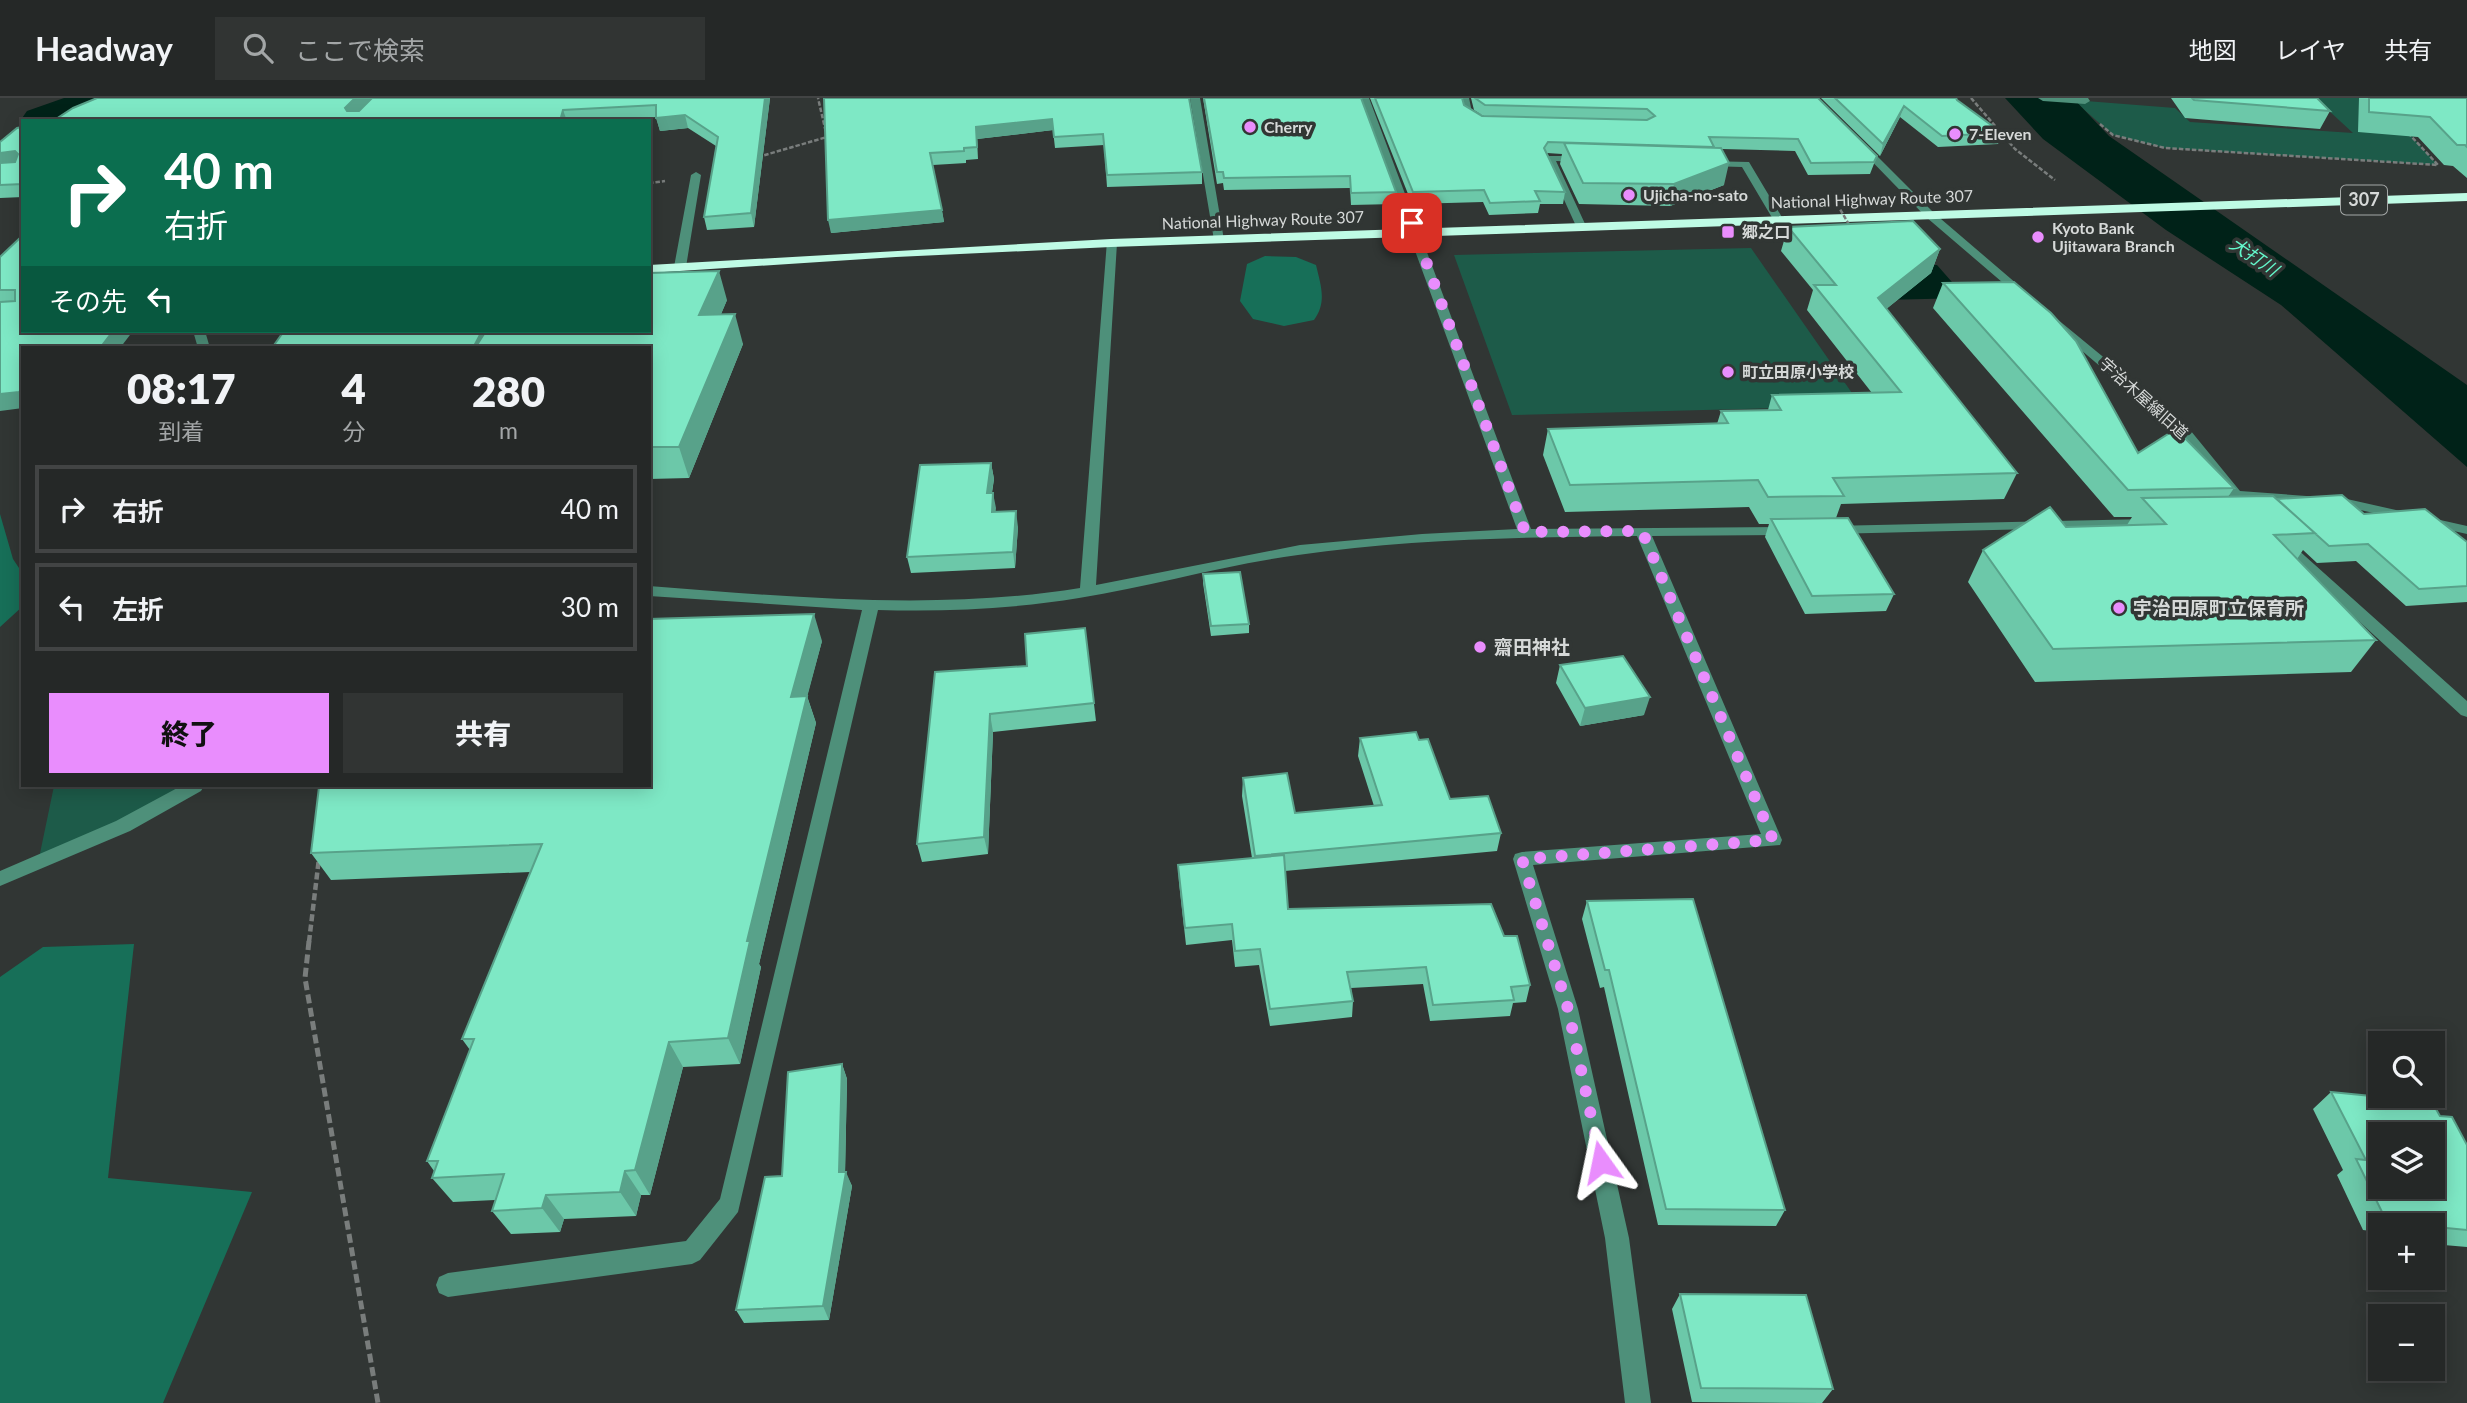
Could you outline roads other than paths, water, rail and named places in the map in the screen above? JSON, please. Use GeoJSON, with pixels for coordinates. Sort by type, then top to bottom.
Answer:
{"type":"FeatureCollection","features":[{"type":"Feature","properties":{"kind":"highway","name":"National Highway Route 307"},"geometry":{"type":"LineString","coordinates":[[651,269],[1111,243],[2467,197]]}},
{"type":"Feature","properties":{"kind":"street"},"geometry":{"type":"LineString","coordinates":[[1195,98],[1219,240]]}},
{"type":"Feature","properties":{"kind":"street"},"geometry":{"type":"LineString","coordinates":[[1364,98],[1525,532]]}},
{"type":"Feature","properties":{"kind":"street"},"geometry":{"type":"LineString","coordinates":[[1464,98],[1468,113],[1481,122],[1494,122]]}},
{"type":"Feature","properties":{"kind":"street"},"geometry":{"type":"LineString","coordinates":[[2043,98],[2078,99]]}},
{"type":"Feature","properties":{"kind":"street","name":"宇治木屋線旧道"},"geometry":{"type":"LineString","coordinates":[[1854,137],[1930,215],[2181,428],[2263,525],[2467,711]]}},
{"type":"Feature","properties":{"kind":"street"},"geometry":{"type":"LineString","coordinates":[[1581,226],[1549,158],[1591,159]]}},
{"type":"Feature","properties":{"kind":"street"},"geometry":{"type":"LineString","coordinates":[[1703,163],[1745,164],[1778,219]]}},
{"type":"Feature","properties":{"kind":"street"},"geometry":{"type":"LineString","coordinates":[[680,267],[696,175]]}},
{"type":"Feature","properties":{"kind":"street"},"geometry":{"type":"LineString","coordinates":[[1088,590],[1111,243]]}},
{"type":"Feature","properties":{"kind":"street"},"geometry":{"type":"LineString","coordinates":[[2236,495],[2347,503],[2467,530]]}},
{"type":"Feature","properties":{"kind":"street"},"geometry":{"type":"LineString","coordinates":[[2238,521],[2263,525]]}},
{"type":"Feature","properties":{"kind":"street"},"geometry":{"type":"LineString","coordinates":[[651,591],[927,607],[1047,598],[1299,550],[1525,532],[2170,523]]}},
{"type":"Feature","properties":{"kind":"street"},"geometry":{"type":"LineString","coordinates":[[1638,1403],[1614,1225],[1568,1009],[1522,859],[1773,840],[1642,531]]}},
{"type":"Feature","properties":{"kind":"street"},"geometry":{"type":"LineString","coordinates":[[448,1284],[692,1252],[730,1204],[871,605]]}},
{"type":"Feature","properties":{"kind":"street"},"geometry":{"type":"LineString","coordinates":[[0,879],[123,826],[193,787]]}},
{"type":"Feature","properties":{"kind":"water","name":"犬打川"},"geometry":{"type":"Polygon","coordinates":[[[2005,98],[2073,98],[2109,136],[2467,385],[2467,467],[2281,305],[2166,230],[2043,139],[2005,98]]]}},
{"type":"Feature","properties":{"kind":"water"},"geometry":{"type":"Polygon","coordinates":[[[1937,265],[1966,298],[1842,301],[1817,267],[1937,265]]]}},
{"type":"Feature","properties":{"kind":"waterway"},"geometry":{"type":"LineString","coordinates":[[49,119],[107,98]]}},
{"type":"Feature","properties":{"kind":"place","name":"Cherry"},"geometry":{"type":"Point","coordinates":[1250,127]}},
{"type":"Feature","properties":{"kind":"place","name":"7-Eleven"},"geometry":{"type":"Point","coordinates":[1955,134]}},
{"type":"Feature","properties":{"kind":"place","name":"Ujicha-no-sato"},"geometry":{"type":"Point","coordinates":[1629,195]}},
{"type":"Feature","properties":{"kind":"place","name":"郷之口"},"geometry":{"type":"Point","coordinates":[1728,232]}},
{"type":"Feature","properties":{"kind":"place","name":"Kyoto Bank Ujitawara Branch"},"geometry":{"type":"Point","coordinates":[2038,237]}},
{"type":"Feature","properties":{"kind":"place","name":"町立田原小学校"},"geometry":{"type":"Point","coordinates":[1728,372]}},
{"type":"Feature","properties":{"kind":"place","name":"宇治田原町立保育所"},"geometry":{"type":"Point","coordinates":[2119,608]}},
{"type":"Feature","properties":{"kind":"place","name":"齋田神社"},"geometry":{"type":"Point","coordinates":[1480,647]}}]}
